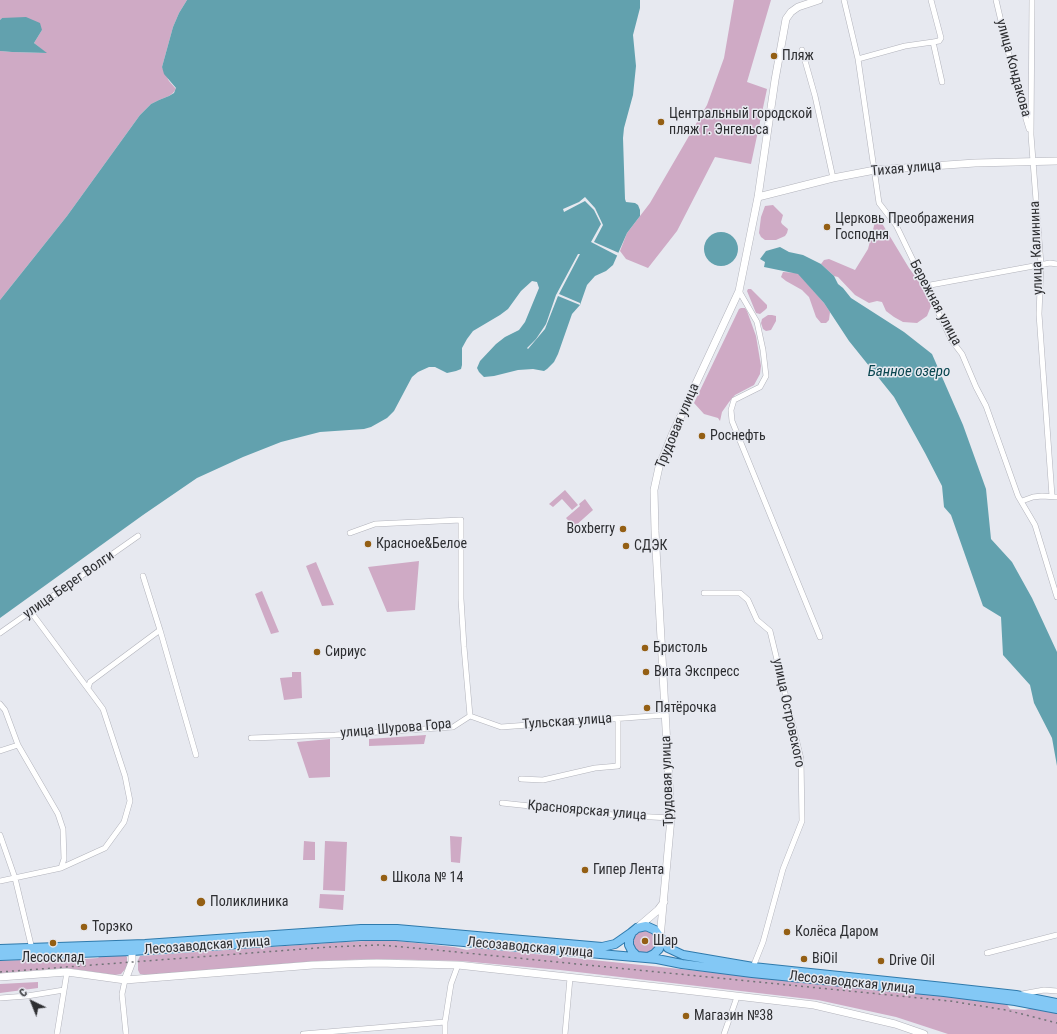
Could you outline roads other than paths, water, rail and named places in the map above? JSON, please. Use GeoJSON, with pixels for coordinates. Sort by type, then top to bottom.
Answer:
{"type":"FeatureCollection","features":[{"type":"Feature","properties":{"kind":"main road","name":"Трудовая улица"},"geometry":{"type":"LineString","coordinates":[[660,938],[671,818],[654,490],[659,467],[672,434],[739,291],[758,198],[774,80],[786,19],[791,12],[798,7],[819,0]]}},
{"type":"Feature","properties":{"kind":"main road","name":"Тихая улица"},"geometry":{"type":"LineString","coordinates":[[758,198],[833,178],[875,170],[975,163],[1057,161]]}},
{"type":"Feature","properties":{"kind":"main road"},"geometry":{"type":"LineString","coordinates":[[634,930],[643,926],[655,930],[660,938],[660,945],[657,952],[644,958],[634,954],[629,945],[630,935],[634,930],[658,910],[664,901]]}},
{"type":"Feature","properties":{"kind":"main road","name":"Лесозаводская улица"},"geometry":{"type":"LineString","coordinates":[[0,956],[137,944],[361,929],[397,929],[602,948],[615,944],[634,930]]}},
{"type":"Feature","properties":{"kind":"main road","name":"Лесозаводская улица"},"geometry":{"type":"LineString","coordinates":[[0,949],[32,952],[132,951],[361,936],[396,936],[657,959],[682,964],[737,971],[1057,1003]]}},
{"type":"Feature","properties":{"kind":"main road","name":"Лесозаводская улица"},"geometry":{"type":"LineString","coordinates":[[660,938],[668,948],[680,954],[752,967],[944,986],[1015,998],[1057,1009]]}},
{"type":"Feature","properties":{"kind":"main road"},"geometry":{"type":"LineString","coordinates":[[125,980],[132,962],[132,951]]}},
{"type":"Feature","properties":{"kind":"main road","name":"Лесозаводская улица"},"geometry":{"type":"LineString","coordinates":[[0,977],[67,972],[125,980],[313,965],[377,964],[458,966],[667,988],[826,1007],[895,1024],[924,1034]]}},
{"type":"Feature","properties":{"kind":"street","name":"Бережная улица"},"geometry":{"type":"LineString","coordinates":[[844,0],[858,59],[879,203],[896,225],[952,341],[962,354],[986,406],[1018,496],[1035,525],[1057,597]]}},
{"type":"Feature","properties":{"kind":"street"},"geometry":{"type":"LineString","coordinates":[[858,59],[905,46],[939,41],[941,38],[931,0]]}},
{"type":"Feature","properties":{"kind":"street","name":"улица Кондакова"},"geometry":{"type":"LineString","coordinates":[[996,0],[1017,89],[1031,135]]}},
{"type":"Feature","properties":{"kind":"street","name":"улица Калинина"},"geometry":{"type":"LineString","coordinates":[[1032,0],[1031,135],[1041,265],[1039,314],[1054,496]]}},
{"type":"Feature","properties":{"kind":"street"},"geometry":{"type":"LineString","coordinates":[[933,42],[942,82]]}},
{"type":"Feature","properties":{"kind":"street"},"geometry":{"type":"LineString","coordinates":[[802,50],[815,96],[833,178]]}},
{"type":"Feature","properties":{"kind":"street"},"geometry":{"type":"LineString","coordinates":[[925,286],[1041,265],[1050,262],[1057,264]]}},
{"type":"Feature","properties":{"kind":"street"},"geometry":{"type":"LineString","coordinates":[[739,291],[757,322],[763,350],[766,376],[760,387],[734,400],[730,410],[732,421],[820,637]]}},
{"type":"Feature","properties":{"kind":"street"},"geometry":{"type":"LineString","coordinates":[[1022,501],[1033,497],[1054,496]]}},
{"type":"Feature","properties":{"kind":"street","name":"улица Шурова Гора"},"geometry":{"type":"LineString","coordinates":[[251,738],[335,735],[453,727],[470,716],[461,599],[461,520],[375,524],[350,533]]}},
{"type":"Feature","properties":{"kind":"street","name":"улица Берег Волги"},"geometry":{"type":"LineString","coordinates":[[0,633],[138,536]]}},
{"type":"Feature","properties":{"kind":"street"},"geometry":{"type":"LineString","coordinates":[[143,576],[196,754]]}},
{"type":"Feature","properties":{"kind":"street","name":"улица Островского"},"geometry":{"type":"LineString","coordinates":[[704,593],[740,593],[748,600],[757,620],[770,631],[801,759],[802,821],[783,869],[763,942],[752,967]]}},
{"type":"Feature","properties":{"kind":"street"},"geometry":{"type":"LineString","coordinates":[[0,881],[60,868],[105,848],[124,822],[130,802],[125,776],[102,709],[31,612]]}},
{"type":"Feature","properties":{"kind":"street"},"geometry":{"type":"LineString","coordinates":[[88,688],[90,682],[160,630]]}},
{"type":"Feature","properties":{"kind":"street"},"geometry":{"type":"LineString","coordinates":[[0,704],[5,710],[18,745],[60,819],[64,837],[64,859],[60,868]]}},
{"type":"Feature","properties":{"kind":"street","name":"Тульская улица"},"geometry":{"type":"LineString","coordinates":[[470,716],[501,727],[666,715]]}},
{"type":"Feature","properties":{"kind":"street"},"geometry":{"type":"LineString","coordinates":[[521,779],[543,780],[595,768],[618,766],[618,719]]}},
{"type":"Feature","properties":{"kind":"street"},"geometry":{"type":"LineString","coordinates":[[0,751],[18,745]]}},
{"type":"Feature","properties":{"kind":"street","name":"Красноярская улица"},"geometry":{"type":"LineString","coordinates":[[502,803],[671,818]]}},
{"type":"Feature","properties":{"kind":"street"},"geometry":{"type":"LineString","coordinates":[[0,835],[15,878],[32,952]]}},
{"type":"Feature","properties":{"kind":"street"},"geometry":{"type":"LineString","coordinates":[[987,953],[1057,935]]}},
{"type":"Feature","properties":{"kind":"street"},"geometry":{"type":"LineString","coordinates":[[445,1034],[445,1022],[451,984],[458,966]]}},
{"type":"Feature","properties":{"kind":"street"},"geometry":{"type":"LineString","coordinates":[[57,1034],[67,972]]}},
{"type":"Feature","properties":{"kind":"street"},"geometry":{"type":"LineString","coordinates":[[564,1034],[570,978]]}},
{"type":"Feature","properties":{"kind":"street"},"geometry":{"type":"LineString","coordinates":[[125,980],[122,994],[126,1034]]}},
{"type":"Feature","properties":{"kind":"street"},"geometry":{"type":"LineString","coordinates":[[0,998],[27,996],[64,990]]}},
{"type":"Feature","properties":{"kind":"street"},"geometry":{"type":"LineString","coordinates":[[1015,998],[1044,990],[1057,991]]}},
{"type":"Feature","properties":{"kind":"street"},"geometry":{"type":"LineString","coordinates":[[724,1034],[737,997]]}},
{"type":"Feature","properties":{"kind":"street"},"geometry":{"type":"LineString","coordinates":[[303,1034],[445,1022]]}},
{"type":"Feature","properties":{"kind":"water"},"geometry":{"type":"Polygon","coordinates":[[[187,0],[640,0],[640,8],[633,35],[636,66],[633,95],[624,128],[623,138],[625,199],[626,202],[635,203],[638,205],[640,216],[627,233],[613,265],[606,271],[595,276],[587,285],[580,305],[572,314],[554,362],[544,371],[533,369],[518,370],[484,377],[477,368],[480,361],[496,344],[505,337],[519,330],[525,322],[539,288],[537,282],[532,281],[521,291],[508,309],[473,331],[462,348],[461,369],[447,373],[435,367],[429,367],[418,372],[412,377],[394,411],[387,418],[371,427],[364,429],[320,432],[281,442],[197,478],[0,618],[0,300],[67,216],[140,115],[151,104],[174,93],[176,88],[164,74],[162,67],[173,27],[187,0]]]}},
{"type":"Feature","properties":{"kind":"water"},"geometry":{"type":"Polygon","coordinates":[[[26,17],[40,23],[42,30],[34,43],[47,53],[0,51],[0,20],[2,18],[26,17]]]}},
{"type":"Feature","properties":{"kind":"water"},"geometry":{"type":"Polygon","coordinates":[[[721,232],[727,233],[733,237],[737,243],[737,255],[733,261],[727,265],[721,266],[715,265],[709,261],[705,255],[704,249],[705,243],[709,237],[715,233],[721,232]]]}},
{"type":"Feature","properties":{"kind":"water","name":"Банное озеро"},"geometry":{"type":"Polygon","coordinates":[[[780,247],[789,252],[803,255],[821,264],[834,276],[838,284],[851,298],[904,332],[932,354],[963,425],[986,489],[991,539],[1012,562],[1032,598],[1057,652],[1057,766],[1052,738],[1034,703],[1030,685],[1003,655],[1001,617],[983,606],[951,515],[944,507],[942,486],[925,453],[894,397],[849,341],[824,303],[798,274],[764,267],[765,262],[760,259],[766,251],[780,247]]]}},
{"type":"Feature","properties":{"kind":"railway"},"geometry":{"type":"LineString","coordinates":[[0,972],[330,947],[379,945],[950,1001],[1006,1010],[1057,1023]]}},
{"type":"Feature","properties":{"kind":"place","name":"Пляж"},"geometry":{"type":"Point","coordinates":[774,56]}},
{"type":"Feature","properties":{"kind":"place","name":"Центральный городской пляж г. Энгельса"},"geometry":{"type":"Point","coordinates":[661,122]}},
{"type":"Feature","properties":{"kind":"place","name":"Церковь Преображения Господня"},"geometry":{"type":"Point","coordinates":[827,227]}},
{"type":"Feature","properties":{"kind":"place","name":"Роснефть"},"geometry":{"type":"Point","coordinates":[702,436]}},
{"type":"Feature","properties":{"kind":"place","name":"Boxberry"},"geometry":{"type":"Point","coordinates":[623,529]}},
{"type":"Feature","properties":{"kind":"place","name":"Красное&Белое"},"geometry":{"type":"Point","coordinates":[368,544]}},
{"type":"Feature","properties":{"kind":"place","name":"СДЭК"},"geometry":{"type":"Point","coordinates":[626,546]}},
{"type":"Feature","properties":{"kind":"place","name":"Бристоль"},"geometry":{"type":"Point","coordinates":[645,648]}},
{"type":"Feature","properties":{"kind":"place","name":"Сириус"},"geometry":{"type":"Point","coordinates":[317,652]}},
{"type":"Feature","properties":{"kind":"place","name":"Вита Экспресс"},"geometry":{"type":"Point","coordinates":[646,672]}},
{"type":"Feature","properties":{"kind":"place","name":"Пятёрочка"},"geometry":{"type":"Point","coordinates":[647,708]}},
{"type":"Feature","properties":{"kind":"place","name":"Гипер Лента"},"geometry":{"type":"Point","coordinates":[585,870]}},
{"type":"Feature","properties":{"kind":"place","name":"Школа № 14"},"geometry":{"type":"Point","coordinates":[384,878]}},
{"type":"Feature","properties":{"kind":"place","name":"Поликлиника"},"geometry":{"type":"Point","coordinates":[201,902]}},
{"type":"Feature","properties":{"kind":"place","name":"Торэко"},"geometry":{"type":"Point","coordinates":[84,927]}},
{"type":"Feature","properties":{"kind":"place","name":"Колёса Даром"},"geometry":{"type":"Point","coordinates":[787,932]}},
{"type":"Feature","properties":{"kind":"place","name":"Шар"},"geometry":{"type":"Point","coordinates":[645,941]}},
{"type":"Feature","properties":{"kind":"place","name":"Лесосклад"},"geometry":{"type":"Point","coordinates":[53,943]}},
{"type":"Feature","properties":{"kind":"place","name":"BiOil"},"geometry":{"type":"Point","coordinates":[804,959]}},
{"type":"Feature","properties":{"kind":"place","name":"Drive Oil"},"geometry":{"type":"Point","coordinates":[881,961]}},
{"type":"Feature","properties":{"kind":"place","name":"Магазин №38"},"geometry":{"type":"Point","coordinates":[686,1016]}}]}
